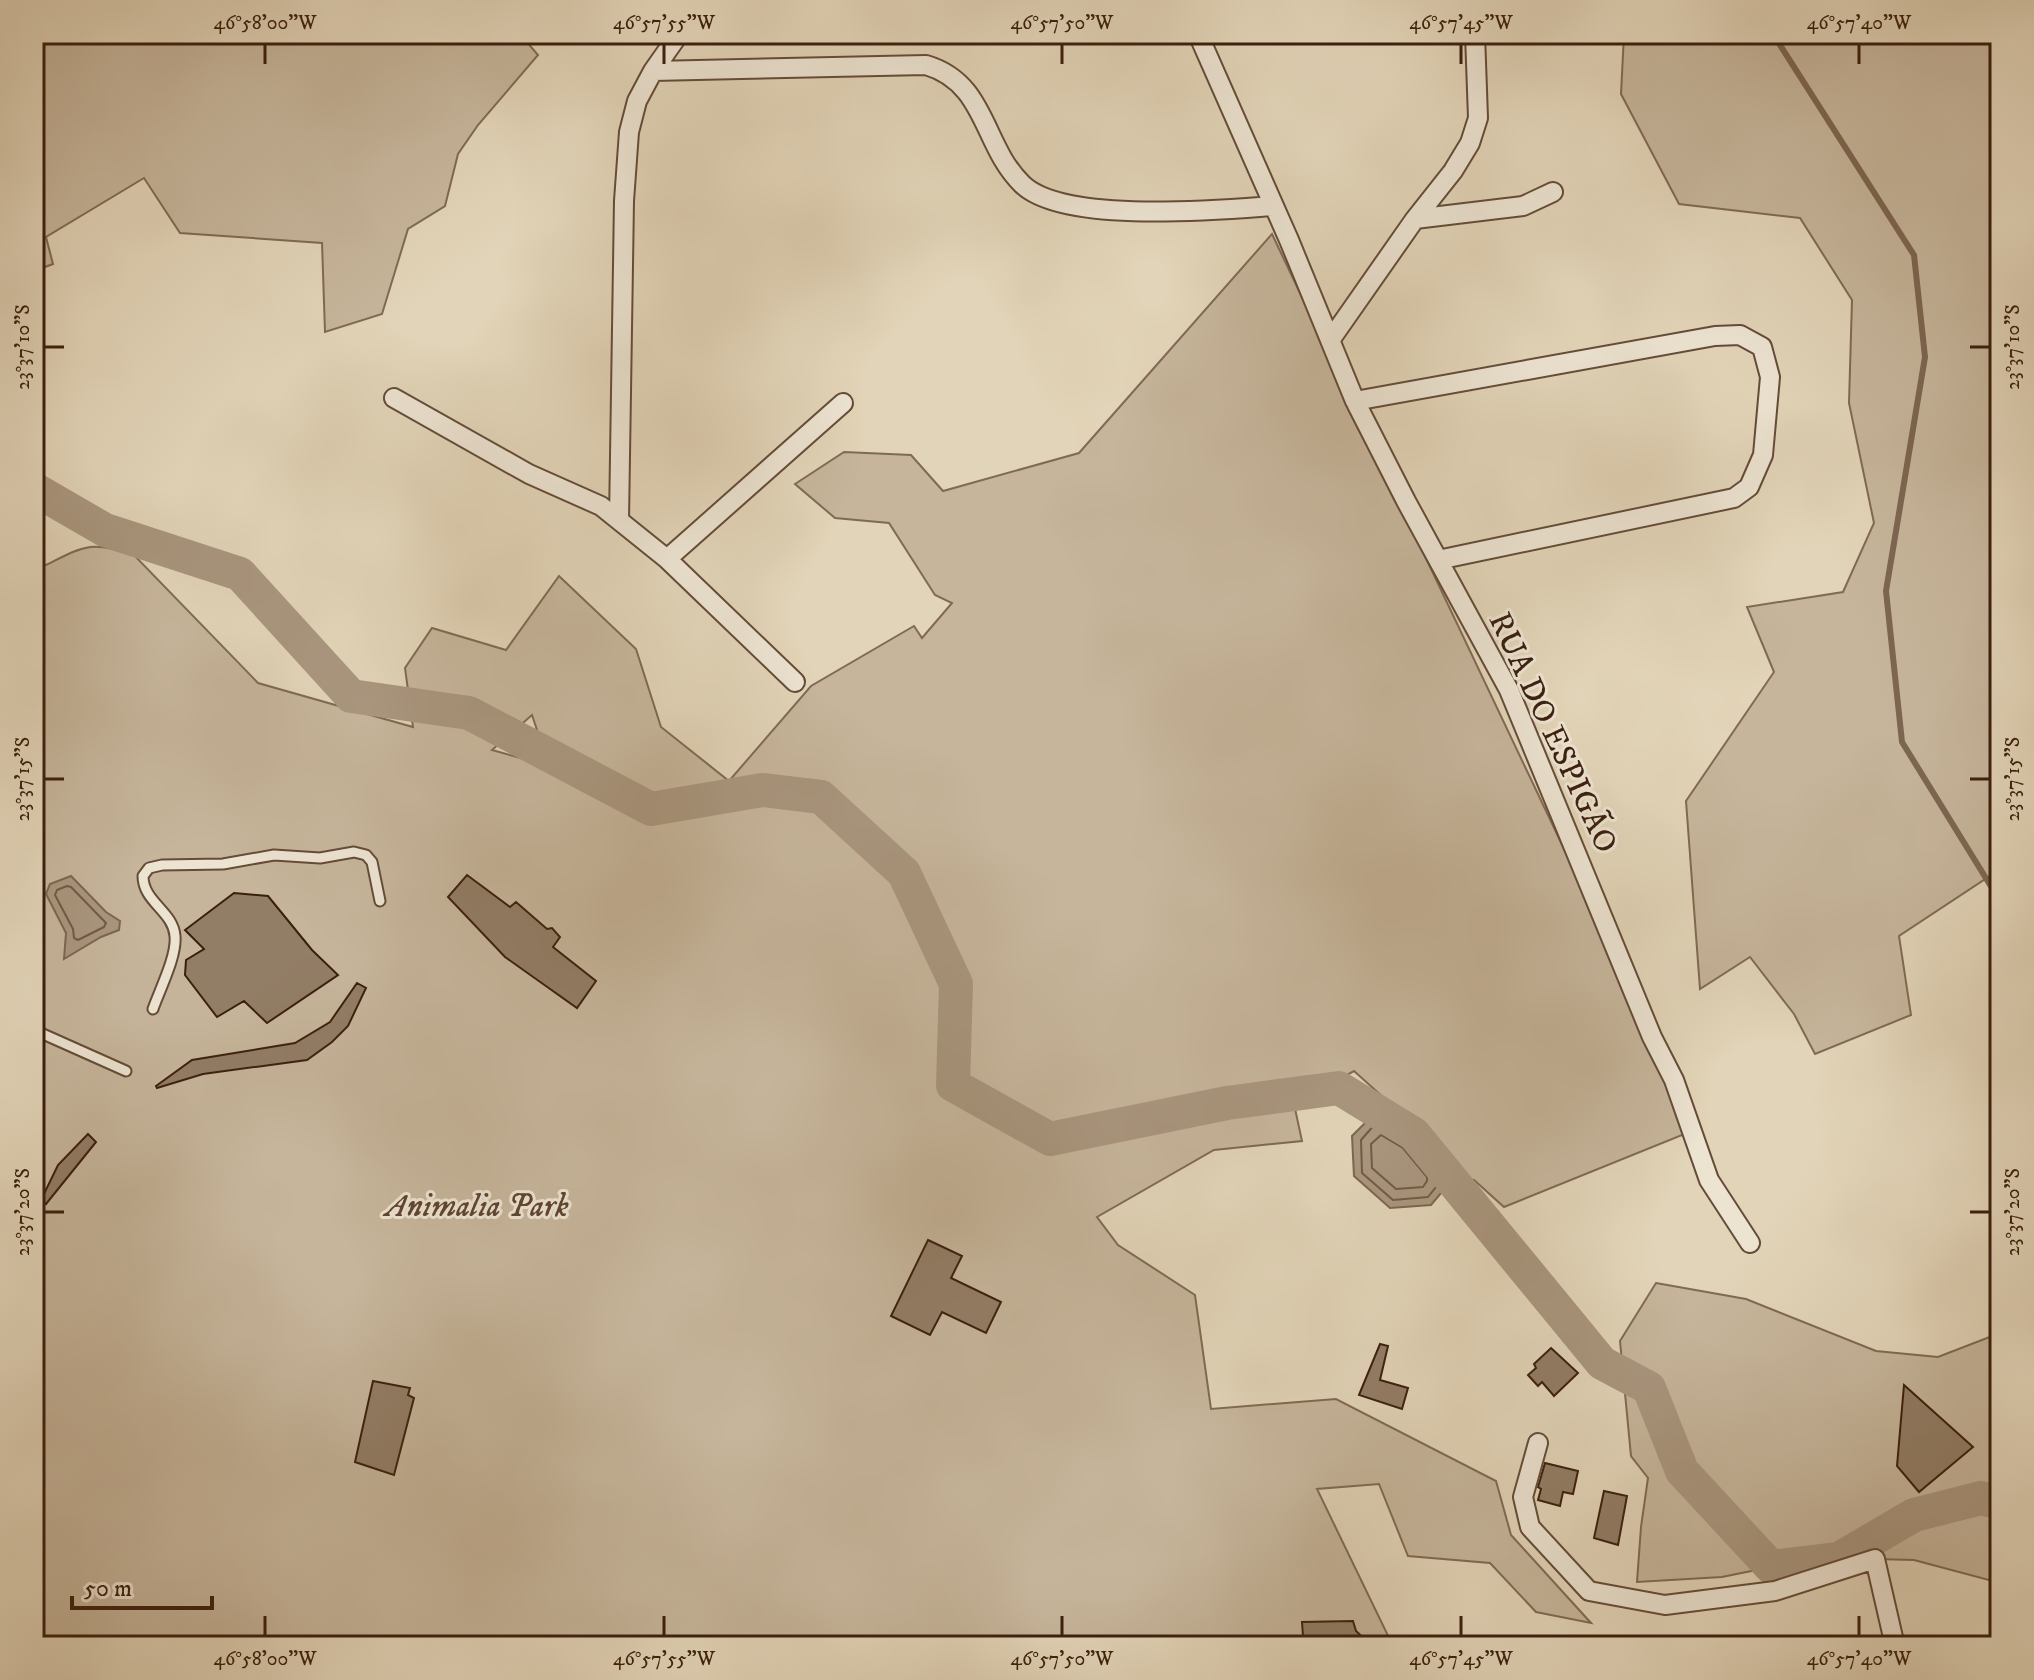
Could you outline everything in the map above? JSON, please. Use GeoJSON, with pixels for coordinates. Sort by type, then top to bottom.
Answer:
{"type":"FeatureCollection","features":[{"type":"Feature","properties":{"kind":"street"},"geometry":{"type":"LineString","coordinates":[[619,520],[627,157],[637,101],[679,34]]}},
{"type":"Feature","properties":{"kind":"street","name":"RUA DO ESPIGÃO"},"geometry":{"type":"LineString","coordinates":[[1198,34],[1355,401],[1509,690],[1652,1037],[1674,1080],[1709,1180],[1750,1243]]}},
{"type":"Feature","properties":{"kind":"street"},"geometry":{"type":"LineString","coordinates":[[1331,339],[1470,143],[1478,118],[1475,34]]}},
{"type":"Feature","properties":{"kind":"street"},"geometry":{"type":"LineString","coordinates":[[653,71],[926,65],[942,69],[961,83],[983,116],[1000,157],[1023,186],[1054,202],[1119,210],[1188,211],[1272,206]]}},
{"type":"Feature","properties":{"kind":"street"},"geometry":{"type":"LineString","coordinates":[[1415,219],[1523,206],[1553,192]]}},
{"type":"Feature","properties":{"kind":"street"},"geometry":{"type":"LineString","coordinates":[[1355,401],[1715,336],[1740,335],[1762,347],[1770,377],[1763,455],[1749,487],[1734,498],[1438,560]]}},
{"type":"Feature","properties":{"kind":"street"},"geometry":{"type":"LineString","coordinates":[[394,398],[529,474],[590,499],[667,559],[795,682]]}},
{"type":"Feature","properties":{"kind":"street"},"geometry":{"type":"LineString","coordinates":[[667,559],[843,403]]}},
{"type":"Feature","properties":{"kind":"street"},"geometry":{"type":"LineString","coordinates":[[1538,1443],[1523,1497],[1530,1527],[1589,1591],[1665,1605],[1775,1591],[1875,1559],[1895,1646]]}},
{"type":"Feature","properties":{"kind":"lane"},"geometry":{"type":"LineString","coordinates":[[153,1009],[174,950],[175,935],[171,923],[143,888],[143,876],[149,868],[223,864],[274,855],[307,859],[354,852],[366,855],[372,862],[380,901]]}},
{"type":"Feature","properties":{"kind":"lane"},"geometry":{"type":"LineString","coordinates":[[34,1030],[126,1071]]}},
{"type":"Feature","properties":{"kind":"green space"},"geometry":{"type":"Polygon","coordinates":[[[34,34],[520,34],[538,55],[478,125],[458,154],[445,206],[408,229],[382,314],[325,332],[322,243],[180,233],[144,178],[46,237],[53,264],[34,271],[34,34]]]}},
{"type":"Feature","properties":{"kind":"green space"},"geometry":{"type":"Polygon","coordinates":[[[1624,34],[2000,34],[2000,878],[1993,874],[1899,936],[1911,1015],[1815,1054],[1794,1014],[1750,957],[1700,989],[1686,801],[1774,672],[1747,607],[1843,592],[1874,523],[1849,403],[1852,300],[1800,218],[1679,204],[1621,94],[1624,34]]]}},
{"type":"Feature","properties":{"kind":"green space","name":"Animalia Park"},"geometry":{"type":"Polygon","coordinates":[[[1272,234],[1697,1129],[1504,1207],[1474,1180],[1455,1178],[1435,1144],[1354,1071],[1294,1104],[1302,1141],[1214,1150],[1097,1217],[1118,1245],[1195,1295],[1211,1409],[1336,1399],[1496,1481],[1511,1535],[1591,1623],[1536,1612],[1490,1563],[1408,1556],[1379,1484],[1317,1489],[1393,1646],[34,1646],[34,561],[46,565],[88,547],[134,555],[258,683],[413,727],[405,668],[432,628],[506,650],[559,576],[636,649],[661,727],[729,781],[811,686],[914,626],[922,638],[952,603],[935,595],[889,523],[835,518],[795,484],[844,452],[911,455],[943,491],[1079,453],[1272,234]],[[532,715],[492,750],[549,766],[532,715]]]}},
{"type":"Feature","properties":{"kind":"green space"},"geometry":{"type":"Polygon","coordinates":[[[1656,1283],[1746,1299],[1876,1351],[1938,1357],[2000,1333],[2000,1583],[1914,1560],[1875,1559],[1839,1559],[1771,1567],[1722,1577],[1637,1582],[1648,1478],[1631,1456],[1620,1341],[1656,1283]]]}},
{"type":"Feature","properties":{"kind":"water"},"geometry":{"type":"Polygon","coordinates":[[[71,876],[106,912],[120,921],[119,930],[64,959],[66,933],[46,894],[50,884],[71,876]]]}},
{"type":"Feature","properties":{"kind":"water"},"geometry":{"type":"Polygon","coordinates":[[[1377,1111],[1414,1134],[1452,1180],[1431,1205],[1390,1208],[1354,1176],[1352,1136],[1377,1111]]]}},
{"type":"Feature","properties":{"kind":"building"},"geometry":{"type":"Polygon","coordinates":[[[467,875],[510,907],[516,902],[560,937],[553,947],[596,981],[577,1008],[505,957],[448,897],[467,875]]]}},
{"type":"Feature","properties":{"kind":"building"},"geometry":{"type":"Polygon","coordinates":[[[234,893],[268,896],[312,950],[338,975],[267,1023],[244,1001],[217,1017],[185,975],[186,960],[204,949],[185,930],[234,893]]]}},
{"type":"Feature","properties":{"kind":"building"},"geometry":{"type":"Polygon","coordinates":[[[357,983],[366,988],[348,1026],[307,1060],[203,1074],[157,1088],[192,1060],[295,1043],[330,1022],[357,983]]]}},
{"type":"Feature","properties":{"kind":"building"},"geometry":{"type":"Polygon","coordinates":[[[88,1134],[96,1142],[46,1204],[41,1200],[58,1165],[88,1134]]]}},
{"type":"Feature","properties":{"kind":"building"},"geometry":{"type":"Polygon","coordinates":[[[928,1240],[962,1256],[951,1278],[1001,1302],[986,1333],[942,1312],[930,1335],[891,1316],[928,1240]]]}},
{"type":"Feature","properties":{"kind":"building"},"geometry":{"type":"Polygon","coordinates":[[[1380,1344],[1388,1346],[1380,1380],[1408,1388],[1402,1409],[1359,1395],[1380,1344]]]}},
{"type":"Feature","properties":{"kind":"building"},"geometry":{"type":"Polygon","coordinates":[[[1551,1348],[1578,1373],[1554,1396],[1542,1382],[1538,1386],[1528,1375],[1536,1368],[1534,1364],[1551,1348]]]}},
{"type":"Feature","properties":{"kind":"building"},"geometry":{"type":"Polygon","coordinates":[[[373,1381],[410,1388],[408,1395],[414,1398],[394,1475],[355,1462],[373,1381]]]}},
{"type":"Feature","properties":{"kind":"building"},"geometry":{"type":"Polygon","coordinates":[[[1904,1385],[1973,1447],[1919,1492],[1897,1466],[1904,1385]]]}},
{"type":"Feature","properties":{"kind":"building"},"geometry":{"type":"Polygon","coordinates":[[[1545,1463],[1578,1471],[1573,1494],[1563,1492],[1560,1506],[1538,1500],[1541,1489],[1538,1487],[1545,1463]]]}},
{"type":"Feature","properties":{"kind":"building"},"geometry":{"type":"Polygon","coordinates":[[[1604,1491],[1627,1496],[1618,1545],[1594,1538],[1604,1491]]]}},
{"type":"Feature","properties":{"kind":"building"},"geometry":{"type":"Polygon","coordinates":[[[1353,1621],[1356,1631],[1372,1646],[1296,1646],[1303,1636],[1302,1622],[1353,1621]]]}},
{"type":"Feature","properties":{"kind":"waterway"},"geometry":{"type":"LineString","coordinates":[[1773,34],[1914,255],[1925,357],[1886,591],[1902,742],[2000,901]]}},
{"type":"Feature","properties":{"kind":"waterway"},"geometry":{"type":"LineString","coordinates":[[34,489],[105,530],[240,574],[351,696],[469,713],[651,809],[762,790],[821,797],[904,873],[956,984],[953,1085],[1050,1139],[1227,1103],[1339,1088],[1414,1134],[1602,1363],[1649,1388],[1682,1471],[1771,1567],[1839,1559],[1914,1515],[1981,1498],[2000,1503]]}}]}
